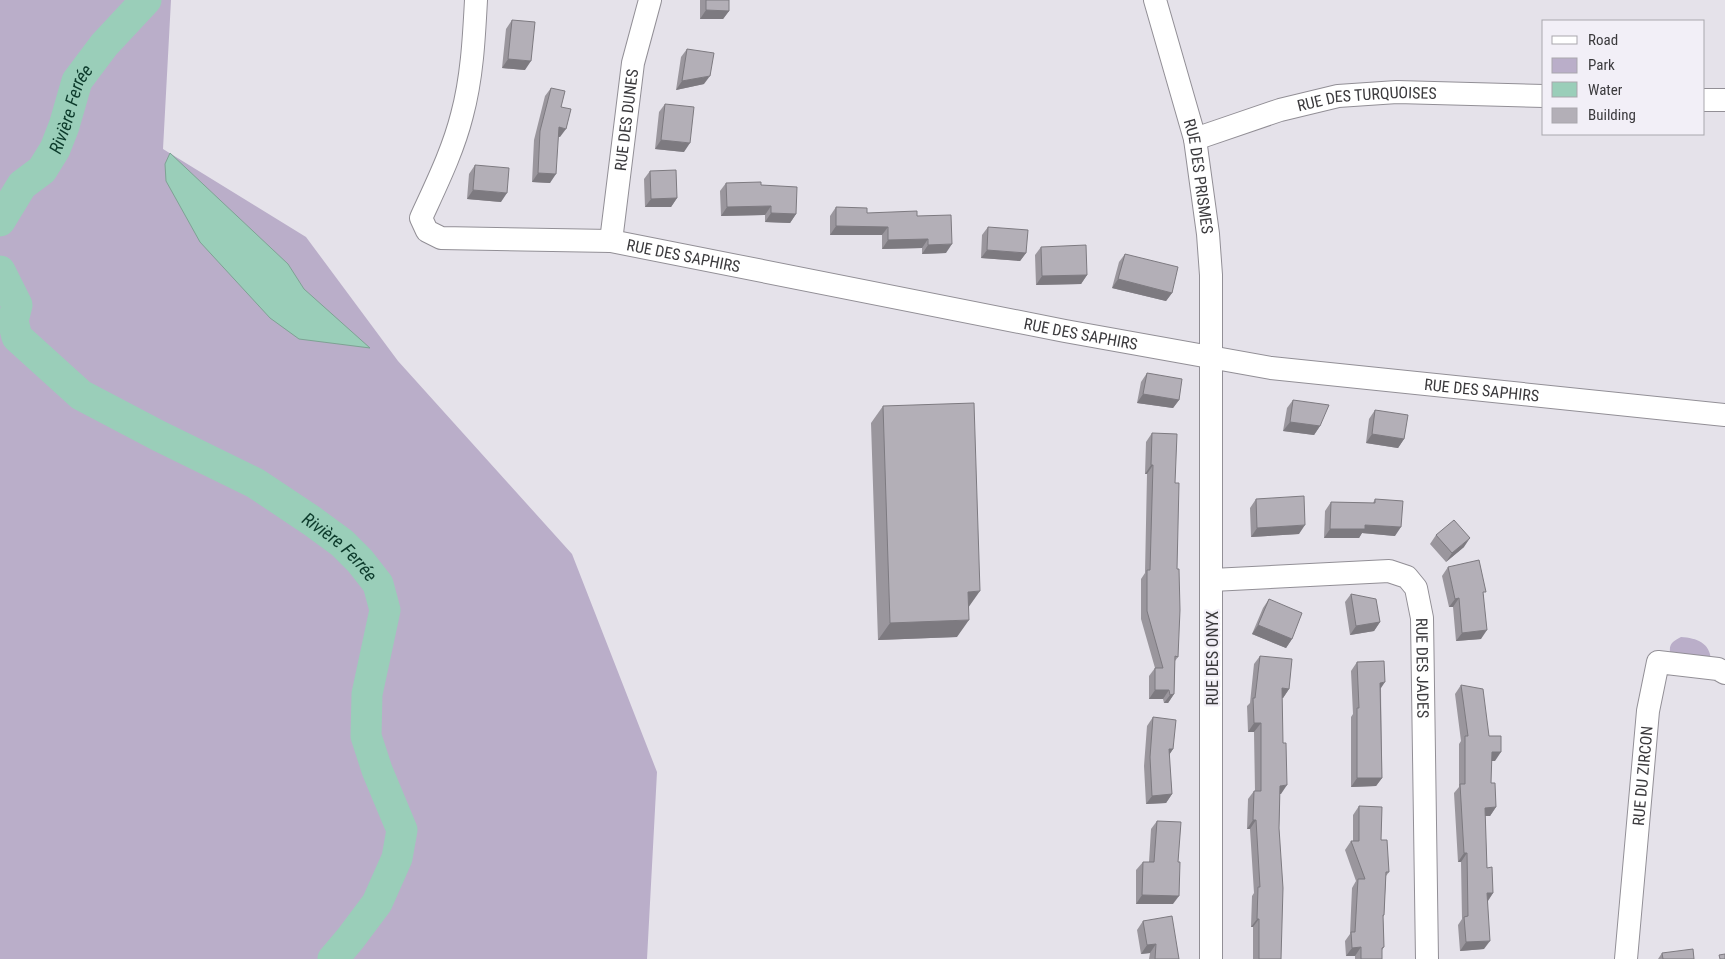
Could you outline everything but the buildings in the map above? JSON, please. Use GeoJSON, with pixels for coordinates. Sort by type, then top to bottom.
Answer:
{"type":"FeatureCollection","features":[{"type":"Feature","properties":{"kind":"street","name":"RUE DES SAPHIRS"},"geometry":{"type":"LineString","coordinates":[[476,0],[474,46],[463,114],[450,152],[421,218],[427,231],[441,238],[611,241],[1047,328],[1271,368],[1725,415]]}},
{"type":"Feature","properties":{"kind":"street","name":"RUE DES DUNES"},"geometry":{"type":"LineString","coordinates":[[611,241],[633,63],[650,0]]}},
{"type":"Feature","properties":{"kind":"street","name":"RUE DES PRISMES"},"geometry":{"type":"LineString","coordinates":[[1155,0],[1195,139],[1211,266],[1212,357]]}},
{"type":"Feature","properties":{"kind":"street","name":"RUE DES TURQUOISES"},"geometry":{"type":"LineString","coordinates":[[1195,139],[1280,110],[1338,96],[1397,92],[1542,96]]}},
{"type":"Feature","properties":{"kind":"street"},"geometry":{"type":"LineString","coordinates":[[1705,100],[1725,100]]}},
{"type":"Feature","properties":{"kind":"street","name":"RUE DES ONYX"},"geometry":{"type":"LineString","coordinates":[[1211,959],[1212,357]]}},
{"type":"Feature","properties":{"kind":"street","name":"RUE DES JADES"},"geometry":{"type":"LineString","coordinates":[[1212,580],[1389,571],[1407,577],[1416,588],[1422,618],[1427,959]]}},
{"type":"Feature","properties":{"kind":"street","name":"RUE DU ZIRCON"},"geometry":{"type":"LineString","coordinates":[[1626,959],[1648,711],[1658,662],[1718,669],[1725,673]]}},
{"type":"Feature","properties":{"kind":"green space"},"geometry":{"type":"Polygon","coordinates":[[[0,0],[171,0],[163,149],[306,237],[398,361],[572,554],[657,772],[647,959],[0,959],[0,0]]]}},
{"type":"Feature","properties":{"kind":"green space"},"geometry":{"type":"Polygon","coordinates":[[[1681,637],[1702,642],[1708,649],[1711,660],[1670,652],[1671,644],[1681,637]]]}},
{"type":"Feature","properties":{"kind":"water"},"geometry":{"type":"Polygon","coordinates":[[[170,153],[288,264],[304,289],[370,348],[299,339],[270,318],[200,242],[166,181],[165,164],[170,153]]]}},
{"type":"Feature","properties":{"kind":"waterway","name":"Rivière Ferrée"},"geometry":{"type":"LineString","coordinates":[[0,221],[22,185],[42,170],[55,149],[77,81],[104,45],[146,0]]}},
{"type":"Feature","properties":{"kind":"waterway","name":"Rivière Ferrée"},"geometry":{"type":"LineString","coordinates":[[0,271],[17,305],[13,321],[17,337],[81,395],[255,483],[342,543],[360,561],[378,584],[385,610],[367,694],[366,736],[377,770],[402,830],[397,858],[377,903],[333,959]]}}]}
